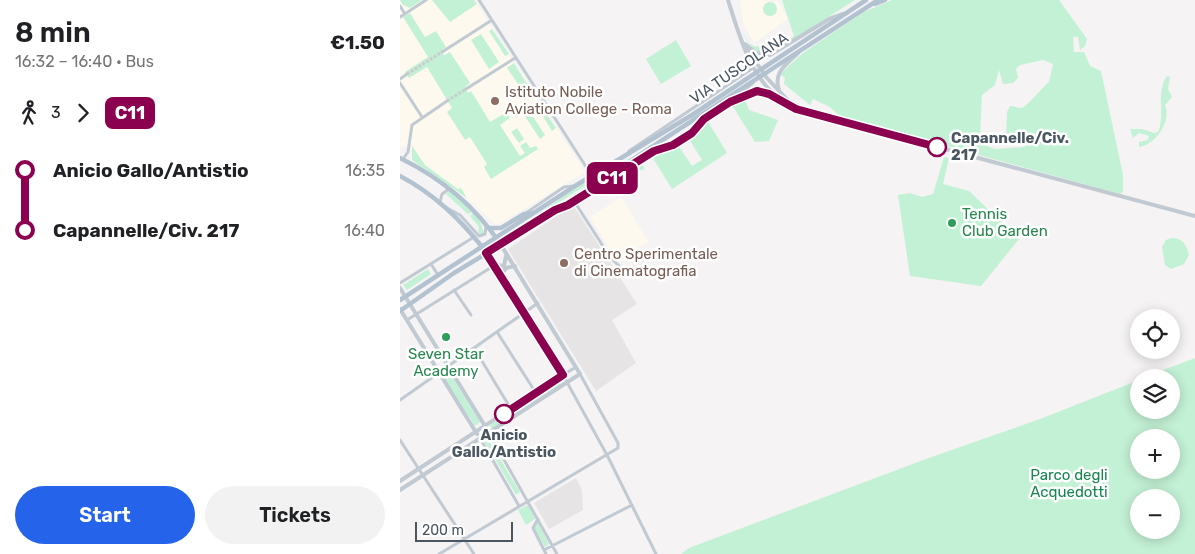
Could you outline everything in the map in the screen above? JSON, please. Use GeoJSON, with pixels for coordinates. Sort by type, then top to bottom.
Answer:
{"type":"FeatureCollection","features":[{"type":"Feature","properties":{"kind":"main road","name":"VIA TUSCOLANA"},"geometry":{"type":"LineString","coordinates":[[400,300],[575,186],[623,158],[754,70],[866,0]]}},
{"type":"Feature","properties":{"kind":"main road","name":"VIA TUSCOLANA"},"geometry":{"type":"LineString","coordinates":[[400,310],[753,83],[878,0]]}},
{"type":"Feature","properties":{"kind":"main road"},"geometry":{"type":"LineString","coordinates":[[860,11],[885,0]]}},
{"type":"Feature","properties":{"kind":"main road"},"geometry":{"type":"LineString","coordinates":[[402,158],[449,189],[485,223],[501,245]]}},
{"type":"Feature","properties":{"kind":"main road"},"geometry":{"type":"LineString","coordinates":[[400,176],[446,207],[486,253]]}},
{"type":"Feature","properties":{"kind":"main road"},"geometry":{"type":"LineString","coordinates":[[489,228],[502,228],[524,214],[536,212]]}},
{"type":"Feature","properties":{"kind":"street"},"geometry":{"type":"LineString","coordinates":[[400,17],[426,0]]}},
{"type":"Feature","properties":{"kind":"street"},"geometry":{"type":"LineString","coordinates":[[479,0],[497,25],[515,58],[592,176]]}},
{"type":"Feature","properties":{"kind":"street"},"geometry":{"type":"LineString","coordinates":[[728,0],[754,70],[759,79],[783,103]]}},
{"type":"Feature","properties":{"kind":"street"},"geometry":{"type":"LineString","coordinates":[[400,6],[405,14]]}},
{"type":"Feature","properties":{"kind":"street","name":"VIA TUSCOLANA"},"geometry":{"type":"LineString","coordinates":[[743,42],[756,54],[770,55],[829,19],[844,14]]}},
{"type":"Feature","properties":{"kind":"street"},"geometry":{"type":"LineString","coordinates":[[442,52],[492,20]]}},
{"type":"Feature","properties":{"kind":"street"},"geometry":{"type":"LineString","coordinates":[[743,42],[764,75],[796,109]]}},
{"type":"Feature","properties":{"kind":"street"},"geometry":{"type":"LineString","coordinates":[[780,92],[776,80],[778,74],[802,50]]}},
{"type":"Feature","properties":{"kind":"street"},"geometry":{"type":"LineString","coordinates":[[466,89],[515,58]]}},
{"type":"Feature","properties":{"kind":"street","name":"VIA TUSCOLANA"},"geometry":{"type":"LineString","coordinates":[[623,158],[634,147],[754,70]]}},
{"type":"Feature","properties":{"kind":"street"},"geometry":{"type":"LineString","coordinates":[[400,79],[407,74]]}},
{"type":"Feature","properties":{"kind":"street"},"geometry":{"type":"LineString","coordinates":[[400,83],[422,117]]}},
{"type":"Feature","properties":{"kind":"street","name":"VIA TUSCOLANA"},"geometry":{"type":"LineString","coordinates":[[555,210],[574,201],[654,151],[673,145],[692,133],[704,119],[730,102],[753,83]]}},
{"type":"Feature","properties":{"kind":"street"},"geometry":{"type":"LineString","coordinates":[[730,102],[758,91],[772,95],[796,109],[1195,216]]}},
{"type":"Feature","properties":{"kind":"street"},"geometry":{"type":"LineString","coordinates":[[402,158],[408,154],[411,126],[447,101]]}},
{"type":"Feature","properties":{"kind":"street","name":"VIA TUSCOLANA"},"geometry":{"type":"LineString","coordinates":[[524,214],[564,188],[575,186]]}},
{"type":"Feature","properties":{"kind":"street"},"geometry":{"type":"LineString","coordinates":[[440,202],[442,194],[449,189]]}},
{"type":"Feature","properties":{"kind":"street"},"geometry":{"type":"LineString","coordinates":[[574,201],[610,257],[621,268]]}},
{"type":"Feature","properties":{"kind":"street"},"geometry":{"type":"LineString","coordinates":[[446,207],[457,213],[479,236],[483,236],[486,233],[485,223]]}},
{"type":"Feature","properties":{"kind":"street"},"geometry":{"type":"LineString","coordinates":[[400,283],[474,237]]}},
{"type":"Feature","properties":{"kind":"street"},"geometry":{"type":"LineString","coordinates":[[439,554],[617,450],[619,444],[576,366],[501,245]]}},
{"type":"Feature","properties":{"kind":"street"},"geometry":{"type":"LineString","coordinates":[[486,253],[525,312],[567,382],[607,455],[656,554]]}},
{"type":"Feature","properties":{"kind":"street"},"geometry":{"type":"LineString","coordinates":[[407,320],[495,265],[504,266],[506,253]]}},
{"type":"Feature","properties":{"kind":"street"},"geometry":{"type":"LineString","coordinates":[[431,264],[438,275]]}},
{"type":"Feature","properties":{"kind":"street"},"geometry":{"type":"LineString","coordinates":[[501,274],[506,268],[514,266]]}},
{"type":"Feature","properties":{"kind":"street"},"geometry":{"type":"LineString","coordinates":[[400,288],[485,426],[557,554]]}},
{"type":"Feature","properties":{"kind":"street"},"geometry":{"type":"LineString","coordinates":[[454,290],[471,315]]}},
{"type":"Feature","properties":{"kind":"street"},"geometry":{"type":"LineString","coordinates":[[400,400],[538,303]]}},
{"type":"Feature","properties":{"kind":"street"},"geometry":{"type":"LineString","coordinates":[[400,310],[480,438],[519,506]]}},
{"type":"Feature","properties":{"kind":"street"},"geometry":{"type":"LineString","coordinates":[[497,332],[536,393]]}},
{"type":"Feature","properties":{"kind":"street"},"geometry":{"type":"LineString","coordinates":[[474,348],[511,409]]}},
{"type":"Feature","properties":{"kind":"street"},"geometry":{"type":"LineString","coordinates":[[400,474],[402,480],[576,366]]}},
{"type":"Feature","properties":{"kind":"street"},"geometry":{"type":"LineString","coordinates":[[400,490],[580,374]]}},
{"type":"Feature","properties":{"kind":"street"},"geometry":{"type":"LineString","coordinates":[[520,403],[524,410]]}},
{"type":"Feature","properties":{"kind":"street"},"geometry":{"type":"LineString","coordinates":[[400,440],[424,474],[474,554]]}},
{"type":"Feature","properties":{"kind":"street"},"geometry":{"type":"LineString","coordinates":[[538,519],[533,528],[545,552],[553,545],[632,505]]}},
{"type":"Feature","properties":{"kind":"shaded area"},"geometry":{"type":"Polygon","coordinates":[[[400,0],[474,0],[585,172],[497,225],[466,198],[411,159],[412,146],[400,147],[400,0]]]}},
{"type":"Feature","properties":{"kind":"shaded area"},"geometry":{"type":"Polygon","coordinates":[[[740,0],[765,0],[773,3],[777,0],[788,19],[754,43],[743,23],[740,0]]]}},
{"type":"Feature","properties":{"kind":"shaded area"},"geometry":{"type":"Polygon","coordinates":[[[621,197],[650,244],[647,243],[627,255],[627,260],[621,261],[615,258],[590,217],[621,197]]]}},
{"type":"Feature","properties":{"kind":"shaded area","name":"Centro Sperimentale di Cinematografia"},"geometry":{"type":"Polygon","coordinates":[[[573,205],[637,304],[612,320],[636,363],[596,391],[508,249],[573,205]]]}},
{"type":"Feature","properties":{"kind":"shaded area"},"geometry":{"type":"Polygon","coordinates":[[[576,478],[582,490],[583,510],[549,529],[534,503],[576,478]]]}},
{"type":"Feature","properties":{"kind":"green space"},"geometry":{"type":"Polygon","coordinates":[[[400,0],[422,0],[410,8],[403,5],[400,0]]]}},
{"type":"Feature","properties":{"kind":"green space"},"geometry":{"type":"Polygon","coordinates":[[[432,0],[474,0],[477,4],[450,22],[432,0]]]}},
{"type":"Feature","properties":{"kind":"green space"},"geometry":{"type":"Polygon","coordinates":[[[782,0],[855,0],[775,51],[769,53],[758,52],[751,46],[749,42],[751,45],[760,46],[770,51],[794,36],[782,0]]]}},
{"type":"Feature","properties":{"kind":"green space"},"geometry":{"type":"Polygon","coordinates":[[[892,0],[1059,0],[1087,39],[1085,46],[1080,50],[1078,37],[1073,37],[1074,52],[1084,52],[1090,66],[1101,71],[1123,175],[1123,192],[1120,194],[841,117],[830,107],[813,99],[810,105],[784,84],[785,78],[780,74],[803,53],[864,12],[892,0]],[[1043,60],[1020,65],[1016,69],[1018,78],[1013,83],[1003,84],[999,70],[995,85],[982,95],[980,136],[986,145],[1000,149],[1022,147],[1029,144],[1024,135],[1008,140],[1006,137],[1007,112],[1010,106],[1024,107],[1049,82],[1053,64],[1043,60]]]}},
{"type":"Feature","properties":{"kind":"green space"},"geometry":{"type":"Polygon","coordinates":[[[767,2],[773,2],[777,9],[773,16],[767,16],[763,12],[763,6],[767,2]]]}},
{"type":"Feature","properties":{"kind":"green space"},"geometry":{"type":"Polygon","coordinates":[[[410,13],[425,37],[436,31],[446,47],[441,51],[444,55],[450,52],[470,83],[465,87],[468,93],[471,91],[490,122],[507,112],[510,118],[500,125],[520,156],[525,153],[520,146],[526,142],[530,148],[536,146],[538,149],[491,179],[484,167],[487,164],[470,137],[465,140],[447,112],[452,108],[427,67],[409,78],[405,72],[428,57],[403,17],[410,13]]]}},
{"type":"Feature","properties":{"kind":"green space"},"geometry":{"type":"Polygon","coordinates":[[[492,29],[509,54],[505,56],[489,31],[492,29]]]}},
{"type":"Feature","properties":{"kind":"green space"},"geometry":{"type":"Polygon","coordinates":[[[481,34],[499,62],[489,69],[471,40],[481,34]]]}},
{"type":"Feature","properties":{"kind":"green space"},"geometry":{"type":"Polygon","coordinates":[[[676,40],[691,66],[661,84],[646,59],[676,40]]]}},
{"type":"Feature","properties":{"kind":"green space"},"geometry":{"type":"Polygon","coordinates":[[[514,63],[534,95],[528,99],[507,68],[514,63]]]}},
{"type":"Feature","properties":{"kind":"green space"},"geometry":{"type":"Polygon","coordinates":[[[1167,76],[1170,77],[1168,89],[1172,97],[1165,105],[1167,111],[1164,124],[1157,137],[1139,147],[1139,142],[1148,140],[1149,136],[1139,133],[1133,138],[1130,129],[1158,132],[1161,118],[1162,89],[1167,76]]]}},
{"type":"Feature","properties":{"kind":"green space"},"geometry":{"type":"Polygon","coordinates":[[[745,100],[749,110],[778,120],[769,141],[755,142],[732,105],[745,100]]]}},
{"type":"Feature","properties":{"kind":"green space"},"geometry":{"type":"Polygon","coordinates":[[[539,103],[556,128],[552,131],[536,105],[539,103]]]}},
{"type":"Feature","properties":{"kind":"green space"},"geometry":{"type":"Polygon","coordinates":[[[528,109],[545,135],[540,139],[523,113],[528,109]]]}},
{"type":"Feature","properties":{"kind":"green space"},"geometry":{"type":"Polygon","coordinates":[[[707,120],[727,153],[672,189],[651,155],[671,150],[678,145],[692,166],[702,160],[689,139],[699,132],[707,120]]]}},
{"type":"Feature","properties":{"kind":"green space"},"geometry":{"type":"Polygon","coordinates":[[[517,128],[524,139],[519,143],[511,132],[517,128]]]}},
{"type":"Feature","properties":{"kind":"green space"},"geometry":{"type":"Polygon","coordinates":[[[412,146],[425,165],[458,189],[461,188],[467,198],[412,160],[412,146]]]}},
{"type":"Feature","properties":{"kind":"green space"},"geometry":{"type":"Polygon","coordinates":[[[633,155],[500,240],[576,188],[633,155]]]}},
{"type":"Feature","properties":{"kind":"green space","name":"Tennis Club Garden"},"geometry":{"type":"Polygon","coordinates":[[[944,157],[949,158],[943,184],[969,191],[1019,239],[981,286],[910,276],[898,195],[910,193],[922,197],[933,194],[944,157]]]}},
{"type":"Feature","properties":{"kind":"green space"},"geometry":{"type":"Polygon","coordinates":[[[641,162],[645,169],[632,173],[629,169],[641,162]]]}},
{"type":"Feature","properties":{"kind":"green space"},"geometry":{"type":"Polygon","coordinates":[[[623,174],[622,177],[625,177],[625,180],[615,188],[610,181],[623,174]]]}},
{"type":"Feature","properties":{"kind":"green space"},"geometry":{"type":"Polygon","coordinates":[[[449,191],[472,212],[468,214],[446,194],[449,191]]]}},
{"type":"Feature","properties":{"kind":"green space"},"geometry":{"type":"Polygon","coordinates":[[[473,213],[480,221],[484,233],[481,235],[478,232],[479,227],[470,216],[473,213]]]}},
{"type":"Feature","properties":{"kind":"green space"},"geometry":{"type":"Polygon","coordinates":[[[1171,238],[1183,242],[1189,255],[1184,264],[1171,269],[1165,265],[1162,247],[1166,240],[1171,238]]]}},
{"type":"Feature","properties":{"kind":"green space"},"geometry":{"type":"Polygon","coordinates":[[[428,269],[431,274],[407,290],[403,285],[428,269]]]}},
{"type":"Feature","properties":{"kind":"green space","name":"Parco degli Acquedotti"},"geometry":{"type":"Polygon","coordinates":[[[1195,358],[1195,554],[681,554],[689,548],[926,459],[1040,419],[1130,384],[1130,419],[1180,419],[1180,369],[1166,369],[1195,358]]]}},
{"type":"Feature","properties":{"kind":"green space"},"geometry":{"type":"Polygon","coordinates":[[[449,372],[480,422],[475,426],[443,376],[449,372]]]}},
{"type":"Feature","properties":{"kind":"green space"},"geometry":{"type":"Polygon","coordinates":[[[560,379],[563,383],[525,407],[524,403],[560,379]]]}},
{"type":"Feature","properties":{"kind":"green space"},"geometry":{"type":"Polygon","coordinates":[[[519,406],[521,410],[492,429],[490,425],[519,406]]]}},
{"type":"Feature","properties":{"kind":"green space"},"geometry":{"type":"Polygon","coordinates":[[[488,439],[520,492],[516,495],[485,442],[488,439]]]}},
{"type":"Feature","properties":{"kind":"green space"},"geometry":{"type":"Polygon","coordinates":[[[528,505],[535,519],[526,525],[518,510],[528,505]]]}},
{"type":"Feature","properties":{"kind":"green space"},"geometry":{"type":"Polygon","coordinates":[[[538,523],[549,544],[545,547],[534,528],[538,523]]]}},
{"type":"Feature","properties":{"kind":"tunnel"},"geometry":{"type":"LineString","coordinates":[[407,74],[442,52]]}},
{"type":"Feature","properties":{"kind":"tunnel"},"geometry":{"type":"LineString","coordinates":[[447,101],[466,89]]}},
{"type":"Feature","properties":{"kind":"bus line","name":"C11"},"geometry":{"type":"LineString","coordinates":[[504,414],[563,375],[486,253],[507,242],[555,210],[568,205],[654,151],[674,145],[696,130],[704,119],[730,102],[750,93],[761,91],[772,95],[792,108],[937,147]]}},
{"type":"Feature","properties":{"kind":"place","name":"Istituto Nobile Aviation College - Roma"},"geometry":{"type":"Point","coordinates":[495,101]}},
{"type":"Feature","properties":{"kind":"place","name":"Capannelle/Civ. 217"},"geometry":{"type":"Point","coordinates":[937,147]}},
{"type":"Feature","properties":{"kind":"place","name":"Tennis Club Garden"},"geometry":{"type":"Point","coordinates":[952,223]}},
{"type":"Feature","properties":{"kind":"place","name":"Centro Sperimentale di Cinematografia"},"geometry":{"type":"Point","coordinates":[564,263]}},
{"type":"Feature","properties":{"kind":"place","name":"Seven Star Academy"},"geometry":{"type":"Point","coordinates":[446,337]}},
{"type":"Feature","properties":{"kind":"place","name":"Anicio Gallo/Antistio"},"geometry":{"type":"Point","coordinates":[504,414]}}]}
